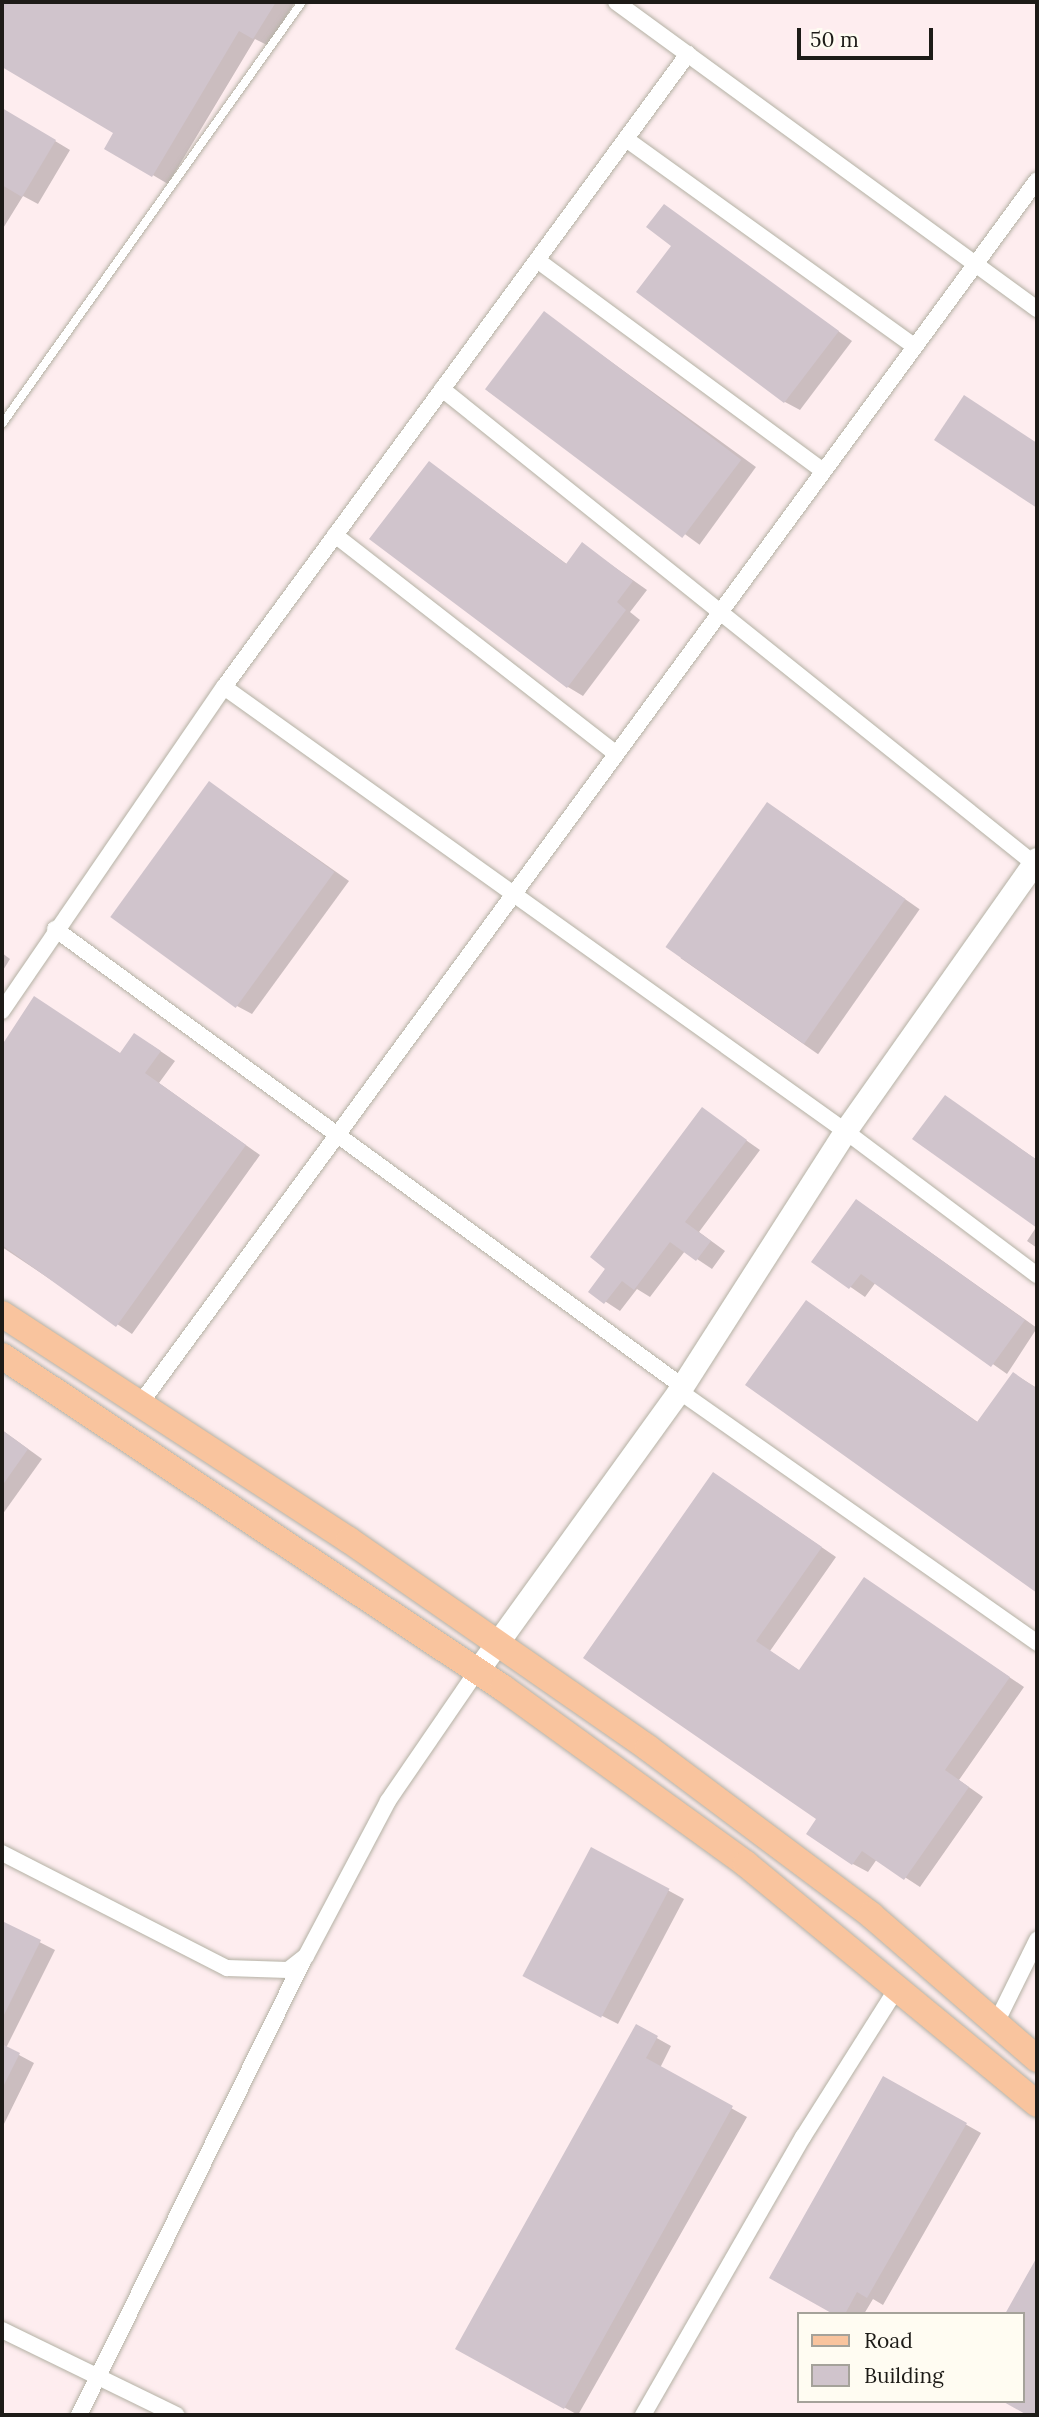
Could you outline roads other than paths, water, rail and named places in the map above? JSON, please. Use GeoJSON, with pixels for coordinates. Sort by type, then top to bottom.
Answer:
{"type":"FeatureCollection","features":[{"type":"Feature","properties":{"kind":"main road"},"geometry":{"type":"LineString","coordinates":[[2,1314],[498,1643],[648,1748],[871,1915],[1037,2059]]}},
{"type":"Feature","properties":{"kind":"main road"},"geometry":{"type":"LineString","coordinates":[[2,1356],[477,1671],[746,1864],[899,1985],[1037,2104]]}},
{"type":"Feature","properties":{"kind":"street"},"geometry":{"type":"LineString","coordinates":[[616,2],[1037,309]]}},
{"type":"Feature","properties":{"kind":"street"},"geometry":{"type":"LineString","coordinates":[[2,1011],[55,929],[224,687],[688,54]]}},
{"type":"Feature","properties":{"kind":"street"},"geometry":{"type":"LineString","coordinates":[[626,139],[914,346]]}},
{"type":"Feature","properties":{"kind":"street"},"geometry":{"type":"LineString","coordinates":[[140,1404],[1037,180]]}},
{"type":"Feature","properties":{"kind":"street"},"geometry":{"type":"LineString","coordinates":[[537,260],[823,471]]}},
{"type":"Feature","properties":{"kind":"street"},"geometry":{"type":"LineString","coordinates":[[79,2415],[306,1956],[388,1801],[477,1671],[681,1388],[845,1131],[1036,863],[442,389]]}},
{"type":"Feature","properties":{"kind":"street"},"geometry":{"type":"LineString","coordinates":[[335,535],[616,754]]}},
{"type":"Feature","properties":{"kind":"street"},"geometry":{"type":"LineString","coordinates":[[224,687],[845,1131],[1037,1275]]}},
{"type":"Feature","properties":{"kind":"street"},"geometry":{"type":"LineString","coordinates":[[55,929],[681,1388],[1037,1643]]}},
{"type":"Feature","properties":{"kind":"street"},"geometry":{"type":"LineString","coordinates":[[2,1853],[227,1968],[288,1970],[306,1956]]}},
{"type":"Feature","properties":{"kind":"street"},"geometry":{"type":"LineString","coordinates":[[996,2023],[1037,1940]]}},
{"type":"Feature","properties":{"kind":"street"},"geometry":{"type":"LineString","coordinates":[[643,2415],[803,2137],[899,1985]]}},
{"type":"Feature","properties":{"kind":"street"},"geometry":{"type":"LineString","coordinates":[[2,2330],[176,2415]]}},
{"type":"Feature","properties":{"kind":"lane"},"geometry":{"type":"LineString","coordinates":[[2,424],[302,2]]}}]}
